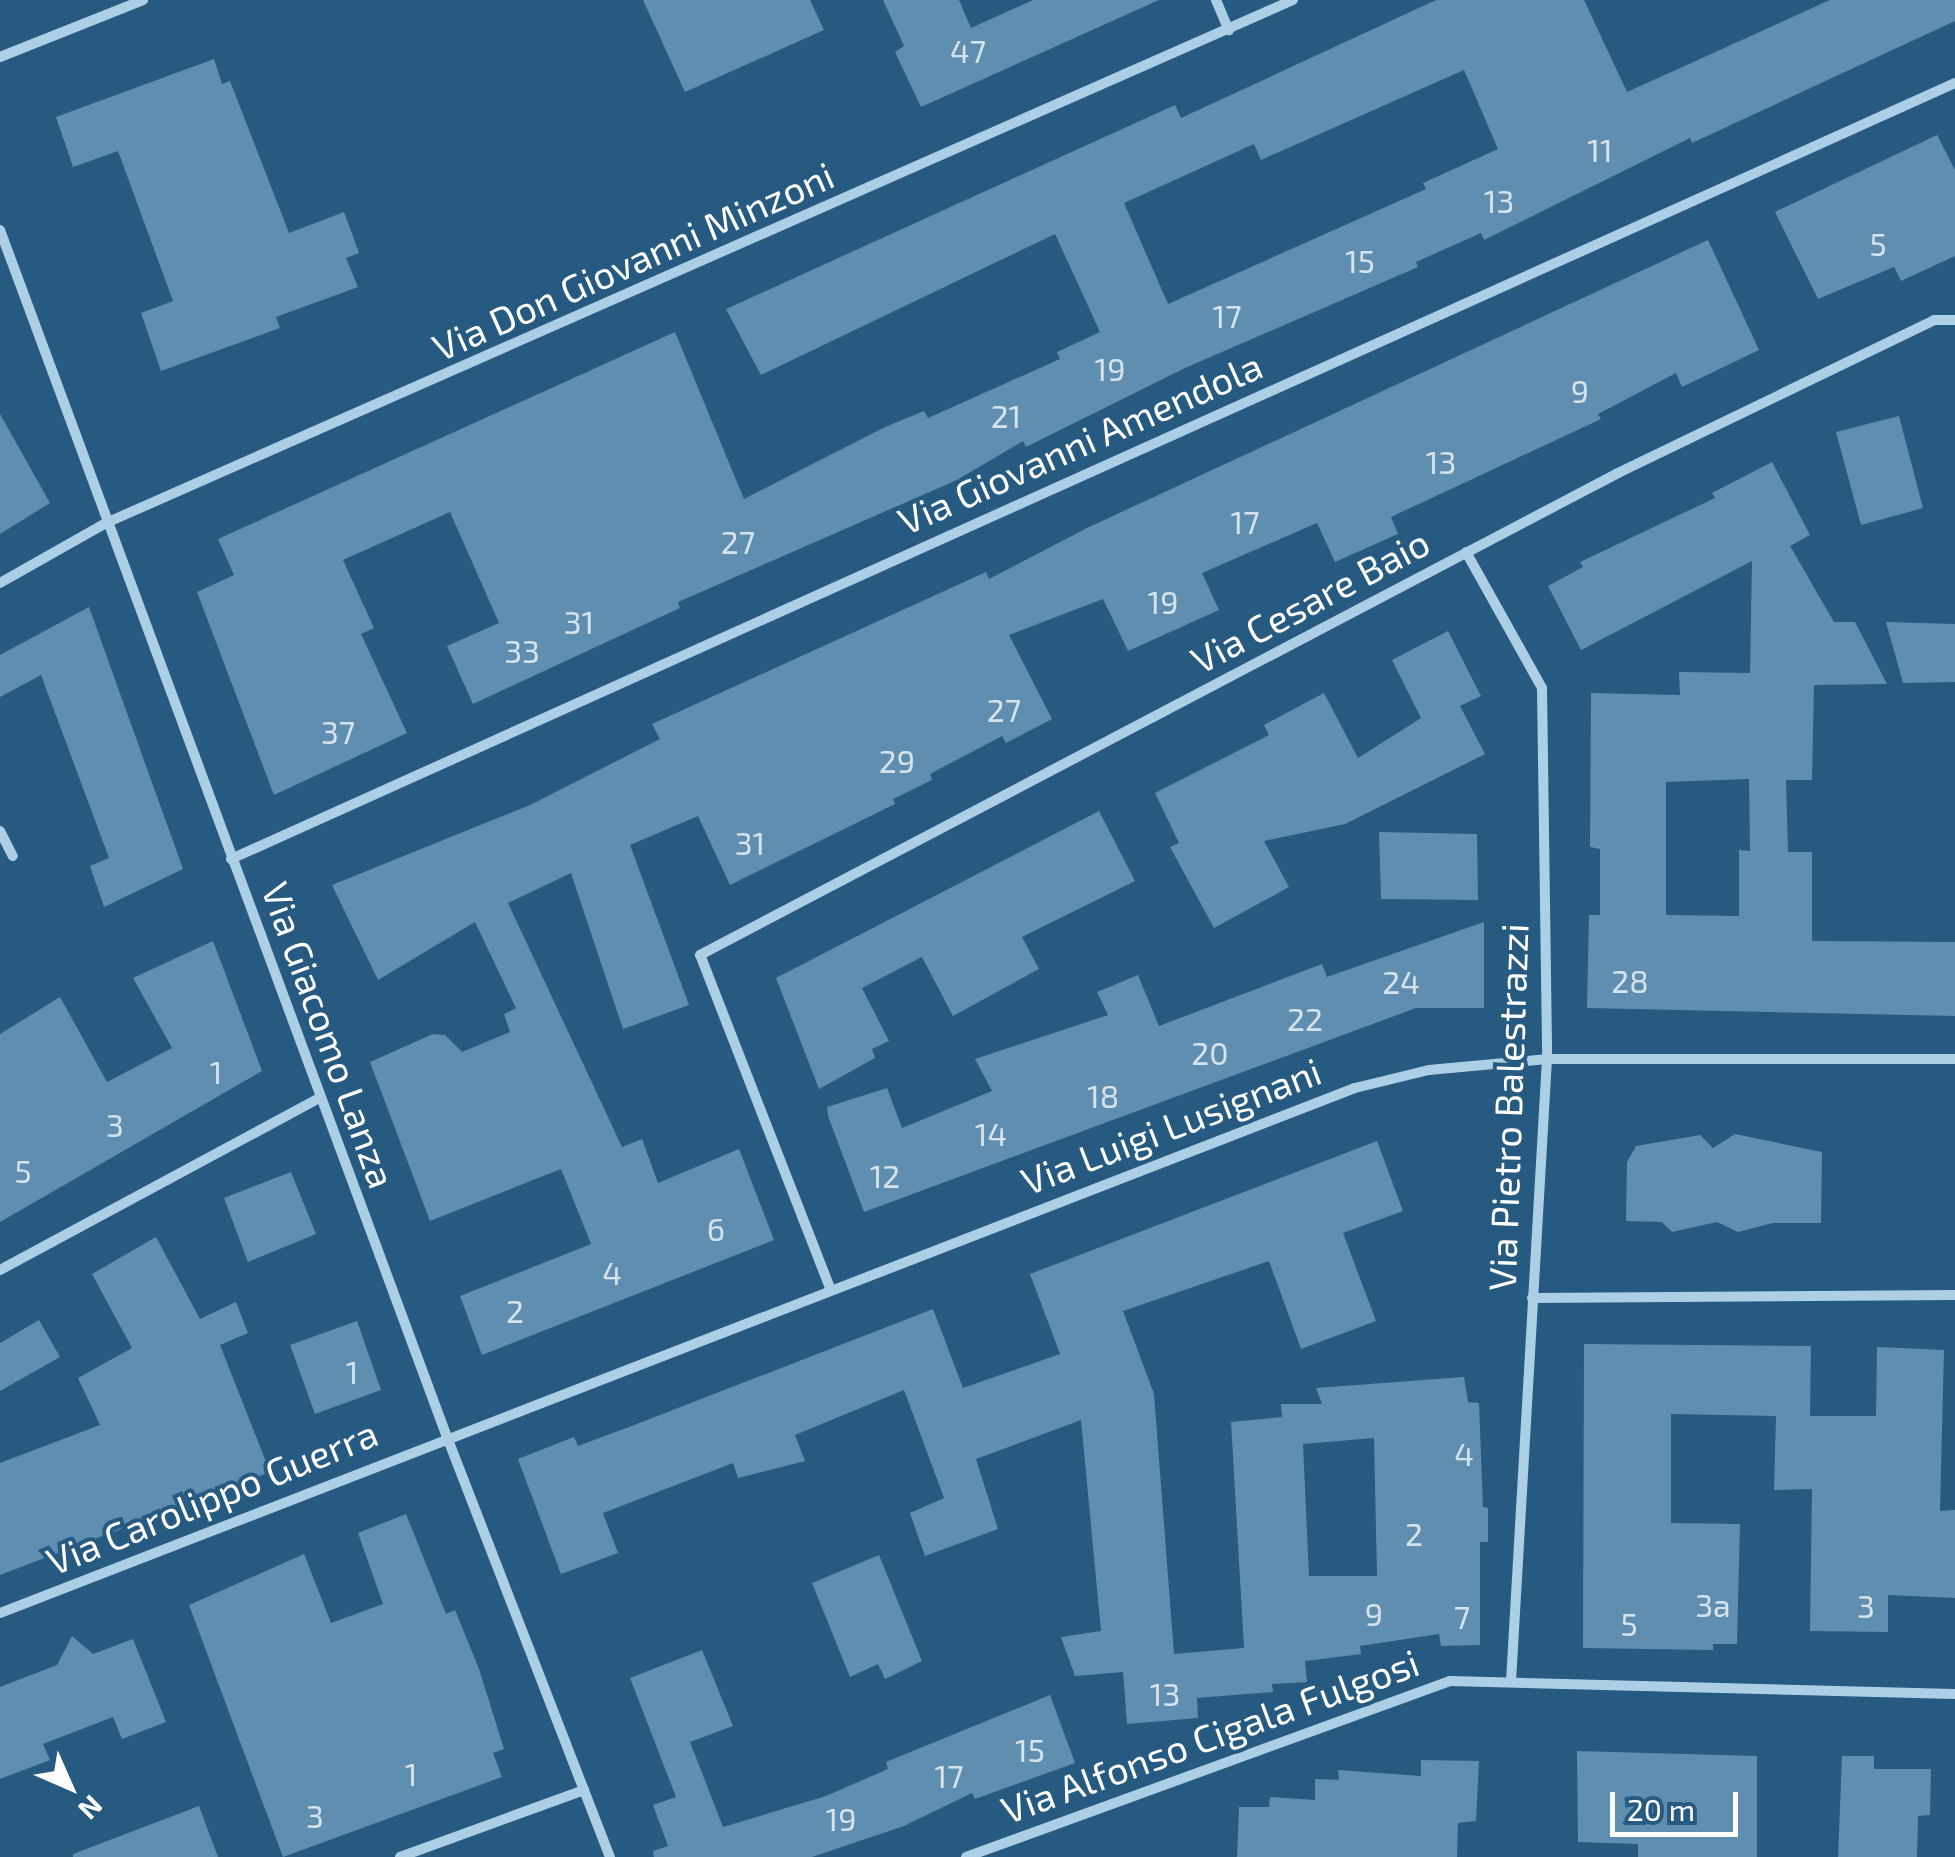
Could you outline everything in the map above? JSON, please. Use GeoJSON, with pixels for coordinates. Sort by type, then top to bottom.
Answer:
{"type":"FeatureCollection","features":[{"type":"Feature","properties":{"kind":"street"},"geometry":{"type":"LineString","coordinates":[[0,57],[143,0]]}},
{"type":"Feature","properties":{"kind":"street"},"geometry":{"type":"LineString","coordinates":[[1216,0],[1229,30]]}},
{"type":"Feature","properties":{"kind":"street","name":"Via Don Giovanni Minzoni"},"geometry":{"type":"LineString","coordinates":[[0,582],[106,523],[1293,0]]}},
{"type":"Feature","properties":{"kind":"street","name":"Via Giovanni Amendola"},"geometry":{"type":"LineString","coordinates":[[231,860],[1955,83]]}},
{"type":"Feature","properties":{"kind":"street","name":"Via Giacomo Lanza"},"geometry":{"type":"LineString","coordinates":[[0,230],[447,1437],[610,1857]]}},
{"type":"Feature","properties":{"kind":"street","name":"Via Cesare Baio"},"geometry":{"type":"LineString","coordinates":[[830,1288],[700,955],[1466,552],[1934,320],[1955,320]]}},
{"type":"Feature","properties":{"kind":"street","name":"Via Pietro Balestrazzi"},"geometry":{"type":"LineString","coordinates":[[1466,552],[1542,688],[1548,1059],[1511,1682]]}},
{"type":"Feature","properties":{"kind":"street"},"geometry":{"type":"LineString","coordinates":[[0,831],[13,856]]}},
{"type":"Feature","properties":{"kind":"street","name":"Via Luigi Lusignani"},"geometry":{"type":"LineString","coordinates":[[447,1437],[1355,1088],[1430,1070],[1548,1059],[1955,1059]]}},
{"type":"Feature","properties":{"kind":"street"},"geometry":{"type":"LineString","coordinates":[[0,1270],[320,1098]]}},
{"type":"Feature","properties":{"kind":"street"},"geometry":{"type":"LineString","coordinates":[[1532,1298],[1955,1295]]}},
{"type":"Feature","properties":{"kind":"street","name":"Via Carolippo Guerra"},"geometry":{"type":"LineString","coordinates":[[0,1613],[447,1437]]}},
{"type":"Feature","properties":{"kind":"street","name":"Via Alfonso Cigala Fulgosi"},"geometry":{"type":"LineString","coordinates":[[966,1857],[1450,1680],[1955,1694]]}},
{"type":"Feature","properties":{"kind":"street"},"geometry":{"type":"LineString","coordinates":[[400,1857],[584,1790]]}},
{"type":"Feature","properties":{"kind":"building"},"geometry":{"type":"Polygon","coordinates":[[[643,0],[810,0],[824,30],[685,92],[643,0]]]}},
{"type":"Feature","properties":{"kind":"building"},"geometry":{"type":"Polygon","coordinates":[[[883,0],[959,0],[971,28],[1033,0],[1159,0],[921,107],[895,52],[904,46],[883,0]]]}},
{"type":"Feature","properties":{"kind":"building"},"geometry":{"type":"Polygon","coordinates":[[[1436,0],[1584,0],[1627,92],[1830,0],[1955,0],[1955,21],[1692,143],[1690,138],[1484,240],[1481,233],[1416,262],[1418,267],[1185,368],[1026,447],[1023,441],[957,480],[678,602],[680,608],[473,704],[447,646],[499,623],[450,512],[343,560],[374,628],[361,634],[407,733],[274,795],[197,592],[234,575],[218,539],[675,332],[744,499],[885,427],[924,411],[928,418],[1060,359],[1057,352],[1100,332],[1055,234],[761,375],[726,309],[1175,105],[1181,118],[1436,0]],[[1464,70],[1261,160],[1254,144],[1124,203],[1168,304],[1426,189],[1423,183],[1498,149],[1464,70]]]}},
{"type":"Feature","properties":{"kind":"building"},"geometry":{"type":"Polygon","coordinates":[[[214,59],[222,84],[230,81],[289,233],[344,212],[359,253],[346,258],[358,287],[276,317],[280,328],[161,371],[141,313],[173,301],[118,151],[73,167],[56,117],[214,59]]]}},
{"type":"Feature","properties":{"kind":"building"},"geometry":{"type":"Polygon","coordinates":[[[1937,135],[1955,170],[1955,256],[1901,281],[1894,267],[1818,299],[1775,212],[1937,135]]]}},
{"type":"Feature","properties":{"kind":"building"},"geometry":{"type":"Polygon","coordinates":[[[1708,240],[1759,350],[1682,387],[1676,373],[1598,414],[1601,419],[1391,517],[1398,534],[1335,562],[1317,523],[1202,573],[1219,610],[1128,651],[1103,599],[1009,635],[1052,719],[1006,743],[1002,736],[930,774],[932,780],[893,799],[895,804],[730,885],[698,816],[630,845],[689,1005],[623,1029],[571,873],[508,903],[622,1147],[642,1139],[658,1183],[739,1149],[774,1240],[482,1355],[460,1296],[591,1244],[561,1169],[430,1221],[370,1062],[433,1034],[445,1035],[462,1052],[510,1032],[504,1014],[516,1008],[475,922],[378,980],[332,885],[530,805],[660,739],[652,724],[986,572],[989,579],[1087,528],[1708,240]]]}},
{"type":"Feature","properties":{"kind":"building"},"geometry":{"type":"Polygon","coordinates":[[[0,414],[50,503],[0,534],[0,414]]]}},
{"type":"Feature","properties":{"kind":"building"},"geometry":{"type":"Polygon","coordinates":[[[1899,416],[1923,508],[1861,525],[1836,432],[1899,416]]]}},
{"type":"Feature","properties":{"kind":"building"},"geometry":{"type":"Polygon","coordinates":[[[1772,462],[1810,535],[1790,546],[1834,622],[1855,622],[1887,684],[1814,685],[1812,780],[1786,780],[1788,852],[1812,852],[1812,941],[1955,942],[1955,1016],[1587,1008],[1589,915],[1600,915],[1600,849],[1590,847],[1591,693],[1680,695],[1679,672],[1750,673],[1752,561],[1581,650],[1548,586],[1583,567],[1580,562],[1715,498],[1712,493],[1772,462]],[[1749,779],[1666,782],[1666,915],[1739,916],[1739,850],[1750,851],[1749,779]]]}},
{"type":"Feature","properties":{"kind":"building"},"geometry":{"type":"Polygon","coordinates":[[[89,607],[183,869],[104,907],[90,866],[109,858],[41,675],[0,697],[0,655],[89,607]]]}},
{"type":"Feature","properties":{"kind":"building"},"geometry":{"type":"Polygon","coordinates":[[[1886,622],[1955,624],[1955,682],[1903,683],[1886,622]]]}},
{"type":"Feature","properties":{"kind":"building"},"geometry":{"type":"Polygon","coordinates":[[[1448,631],[1481,696],[1460,706],[1485,754],[1345,824],[1264,841],[1289,887],[1214,928],[1170,847],[1179,843],[1155,793],[1269,735],[1264,725],[1324,693],[1358,758],[1421,718],[1392,660],[1448,631]]]}},
{"type":"Feature","properties":{"kind":"building"},"geometry":{"type":"Polygon","coordinates":[[[1099,811],[1135,881],[1022,937],[1039,969],[953,1016],[922,957],[862,988],[889,1041],[872,1049],[875,1058],[819,1089],[776,978],[1099,811]]]}},
{"type":"Feature","properties":{"kind":"building"},"geometry":{"type":"Polygon","coordinates":[[[1379,832],[1477,834],[1478,900],[1381,899],[1379,832]]]}},
{"type":"Feature","properties":{"kind":"building"},"geometry":{"type":"Polygon","coordinates":[[[1484,922],[1484,1008],[1416,1008],[864,1212],[827,1107],[887,1088],[902,1128],[992,1091],[975,1059],[1108,1015],[1097,992],[1138,975],[1159,1026],[1322,964],[1327,977],[1484,922]]]}},
{"type":"Feature","properties":{"kind":"building"},"geometry":{"type":"Polygon","coordinates":[[[213,941],[262,1071],[0,1222],[0,1034],[60,997],[107,1082],[172,1048],[133,978],[213,941]]]}},
{"type":"Feature","properties":{"kind":"building"},"geometry":{"type":"Polygon","coordinates":[[[1735,1134],[1822,1152],[1821,1223],[1773,1223],[1738,1232],[1717,1222],[1672,1232],[1662,1222],[1626,1221],[1627,1162],[1636,1146],[1700,1135],[1713,1148],[1735,1134]]]}},
{"type":"Feature","properties":{"kind":"building"},"geometry":{"type":"Polygon","coordinates":[[[1377,1141],[1403,1211],[1343,1233],[1376,1321],[1301,1349],[1269,1261],[1123,1311],[1154,1394],[1174,1654],[1244,1648],[1231,1422],[1282,1417],[1281,1404],[1322,1404],[1316,1388],[1464,1377],[1468,1402],[1479,1403],[1483,1507],[1488,1508],[1488,1542],[1480,1542],[1480,1645],[1441,1646],[1439,1634],[1360,1646],[1361,1654],[1305,1661],[1307,1682],[1272,1684],[1273,1692],[1197,1698],[1198,1718],[1127,1724],[1123,1672],[1075,1676],[1061,1637],[1101,1631],[1081,1420],[976,1459],[998,1529],[925,1556],[910,1513],[944,1498],[904,1390],[795,1435],[805,1461],[738,1478],[733,1463],[603,1513],[618,1553],[561,1574],[518,1459],[574,1437],[578,1446],[933,1309],[963,1388],[1060,1354],[1030,1274],[1377,1141]],[[1374,1438],[1303,1444],[1309,1576],[1377,1576],[1374,1438]]]}},
{"type":"Feature","properties":{"kind":"building"},"geometry":{"type":"Polygon","coordinates":[[[291,1172],[316,1234],[248,1262],[224,1198],[291,1172]]]}},
{"type":"Feature","properties":{"kind":"building"},"geometry":{"type":"Polygon","coordinates":[[[156,1237],[200,1319],[236,1302],[248,1333],[220,1345],[270,1472],[0,1575],[0,1463],[100,1425],[78,1378],[132,1348],[92,1274],[156,1237]]]}},
{"type":"Feature","properties":{"kind":"building"},"geometry":{"type":"Polygon","coordinates":[[[39,1320],[60,1357],[0,1391],[0,1343],[39,1320]]]}},
{"type":"Feature","properties":{"kind":"building"},"geometry":{"type":"Polygon","coordinates":[[[357,1321],[381,1390],[315,1414],[290,1345],[357,1321]]]}},
{"type":"Feature","properties":{"kind":"building"},"geometry":{"type":"Polygon","coordinates":[[[1584,1344],[1811,1346],[1810,1416],[1876,1416],[1877,1347],[1944,1350],[1940,1511],[1955,1510],[1955,1598],[1888,1595],[1888,1632],[1810,1631],[1812,1489],[1774,1490],[1776,1416],[1671,1414],[1671,1523],[1740,1524],[1737,1644],[1713,1644],[1713,1650],[1583,1648],[1584,1344]]]}},
{"type":"Feature","properties":{"kind":"building"},"geometry":{"type":"Polygon","coordinates":[[[406,1514],[446,1614],[455,1610],[479,1669],[504,1749],[493,1753],[502,1777],[283,1857],[189,1605],[304,1554],[331,1623],[383,1604],[358,1533],[406,1514]]]}},
{"type":"Feature","properties":{"kind":"building"},"geometry":{"type":"Polygon","coordinates":[[[879,1555],[922,1661],[885,1679],[878,1664],[850,1677],[812,1583],[879,1555]]]}},
{"type":"Feature","properties":{"kind":"building"},"geometry":{"type":"Polygon","coordinates":[[[72,1636],[93,1654],[133,1639],[166,1722],[122,1739],[113,1717],[43,1744],[50,1760],[0,1779],[0,1687],[57,1665],[72,1636]]]}},
{"type":"Feature","properties":{"kind":"building"},"geometry":{"type":"Polygon","coordinates":[[[702,1650],[733,1726],[690,1742],[723,1827],[826,1796],[888,1769],[886,1762],[1050,1695],[1075,1763],[975,1799],[972,1793],[904,1826],[812,1857],[654,1857],[653,1851],[668,1846],[653,1805],[676,1797],[630,1678],[702,1650]]]}},
{"type":"Feature","properties":{"kind":"building"},"geometry":{"type":"Polygon","coordinates":[[[1577,1751],[1757,1756],[1757,1857],[1638,1857],[1638,1844],[1578,1842],[1577,1751]]]}},
{"type":"Feature","properties":{"kind":"building"},"geometry":{"type":"Polygon","coordinates":[[[1842,1756],[1874,1756],[1874,1769],[1931,1769],[1930,1815],[1918,1816],[1917,1857],[1838,1857],[1842,1756]]]}},
{"type":"Feature","properties":{"kind":"building"},"geometry":{"type":"Polygon","coordinates":[[[1421,1760],[1479,1761],[1476,1821],[1458,1823],[1457,1857],[1237,1857],[1239,1807],[1269,1807],[1270,1797],[1315,1800],[1315,1779],[1339,1780],[1338,1770],[1421,1776],[1421,1760]]]}},
{"type":"Feature","properties":{"kind":"building"},"geometry":{"type":"Polygon","coordinates":[[[199,1806],[218,1857],[73,1857],[73,1854],[199,1806]]]}}]}
